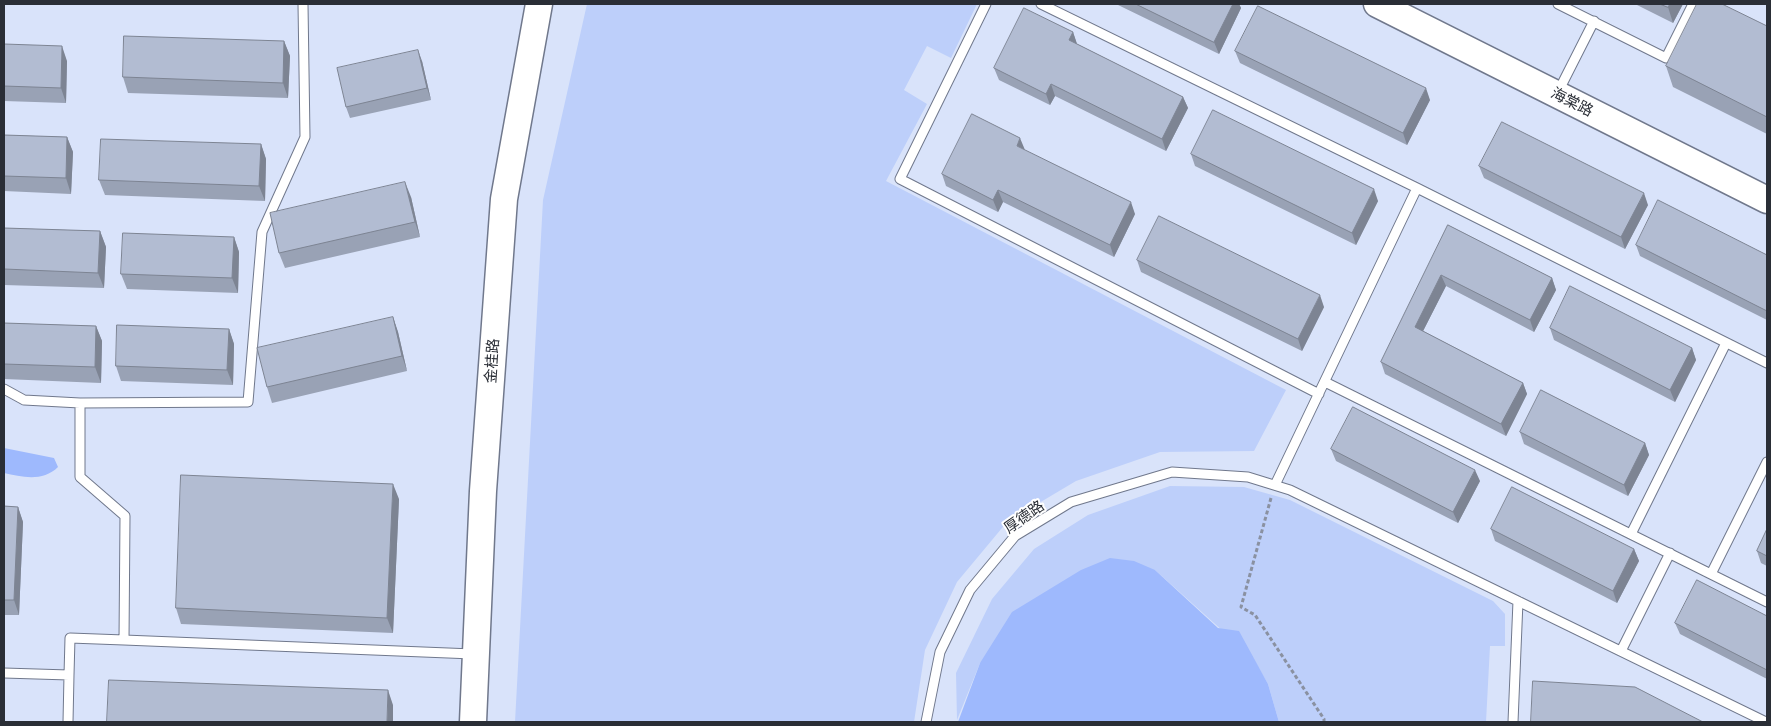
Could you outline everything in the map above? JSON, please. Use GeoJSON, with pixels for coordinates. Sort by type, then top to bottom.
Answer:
{"type":"FeatureCollection","features":[{"type":"Feature","properties":{"kind":"street","name":"金桂路"},"geometry":{"type":"LineString","coordinates":[[473,722],[483,491],[504,199],[539,4]]}},
{"type":"Feature","properties":{"kind":"street","name":"海棠路"},"geometry":{"type":"LineString","coordinates":[[1377,4],[1767,200]]}},
{"type":"Feature","properties":{"kind":"lane"},"geometry":{"type":"LineString","coordinates":[[4,389],[24,400],[80,403],[248,402],[262,232],[305,137],[303,4]]}},
{"type":"Feature","properties":{"kind":"lane"},"geometry":{"type":"LineString","coordinates":[[986,4],[900,179],[1319,394]]}},
{"type":"Feature","properties":{"kind":"lane"},"geometry":{"type":"LineString","coordinates":[[1041,4],[1417,188],[1767,363]]}},
{"type":"Feature","properties":{"kind":"lane"},"geometry":{"type":"LineString","coordinates":[[1558,4],[1666,58],[1693,4]]}},
{"type":"Feature","properties":{"kind":"lane"},"geometry":{"type":"LineString","coordinates":[[1557,94],[1594,22]]}},
{"type":"Feature","properties":{"kind":"lane"},"geometry":{"type":"LineString","coordinates":[[1275,485],[1417,188]]}},
{"type":"Feature","properties":{"kind":"lane"},"geometry":{"type":"LineString","coordinates":[[1632,534],[1726,342]]}},
{"type":"Feature","properties":{"kind":"lane"},"geometry":{"type":"LineString","coordinates":[[1325,382],[1767,602]]}},
{"type":"Feature","properties":{"kind":"lane"},"geometry":{"type":"LineString","coordinates":[[80,403],[80,477],[125,516],[124,640]]}},
{"type":"Feature","properties":{"kind":"lane"},"geometry":{"type":"LineString","coordinates":[[1711,574],[1767,462]]}},
{"type":"Feature","properties":{"kind":"lane","name":"厚德路"},"geometry":{"type":"LineString","coordinates":[[926,722],[940,652],[944,643],[970,590],[1015,536],[1071,502],[1172,472],[1248,477],[1290,490],[1766,722]]}},
{"type":"Feature","properties":{"kind":"lane"},"geometry":{"type":"LineString","coordinates":[[1621,652],[1670,553]]}},
{"type":"Feature","properties":{"kind":"lane"},"geometry":{"type":"LineString","coordinates":[[1513,722],[1518,601]]}},
{"type":"Feature","properties":{"kind":"lane"},"geometry":{"type":"LineString","coordinates":[[68,722],[70,638],[476,654]]}},
{"type":"Feature","properties":{"kind":"lane"},"geometry":{"type":"LineString","coordinates":[[4,673],[69,675]]}},
{"type":"Feature","properties":{"kind":"path"},"geometry":{"type":"LineString","coordinates":[[1275,485],[1241,607],[1255,615],[1324,719],[1324,722]]}},
{"type":"Feature","properties":{"kind":"shaded area"},"geometry":{"type":"Polygon","coordinates":[[[587,4],[977,4],[951,58],[927,46],[904,90],[927,104],[886,181],[1286,390],[1254,451],[1160,452],[1076,481],[1007,522],[957,582],[925,650],[914,722],[515,722],[543,200],[587,4]]]}},
{"type":"Feature","properties":{"kind":"shaded area"},"geometry":{"type":"Polygon","coordinates":[[[4,448],[54,458],[58,467],[52,472],[39,477],[25,477],[4,473],[4,448]]]}},
{"type":"Feature","properties":{"kind":"shaded area"},"geometry":{"type":"Polygon","coordinates":[[[1170,486],[1244,487],[1290,500],[1493,601],[1505,614],[1505,646],[1490,646],[1486,722],[1279,722],[1268,684],[1253,658],[1155,570],[980,663],[957,720],[956,673],[992,599],[1034,549],[1088,515],[1170,486]]]}},
{"type":"Feature","properties":{"kind":"shaded area"},"geometry":{"type":"Polygon","coordinates":[[[1110,558],[1134,561],[1155,570],[1218,628],[1239,631],[1268,684],[1279,722],[958,722],[980,663],[1012,612],[1081,570],[1110,558]]]}},
{"type":"Feature","properties":{"kind":"building"},"geometry":{"type":"Polygon","coordinates":[[[1136,4],[1233,4],[1214,42],[1136,4]]]}},
{"type":"Feature","properties":{"kind":"building"},"geometry":{"type":"Polygon","coordinates":[[[1697,4],[1722,4],[1767,26],[1767,117],[1666,66],[1697,4]]]}},
{"type":"Feature","properties":{"kind":"building"},"geometry":{"type":"Polygon","coordinates":[[[1258,6],[1426,88],[1403,133],[1235,51],[1258,6]]]}},
{"type":"Feature","properties":{"kind":"building"},"geometry":{"type":"Polygon","coordinates":[[[1024,8],[1073,32],[1069,40],[1183,97],[1162,139],[1051,84],[1046,94],[994,68],[1024,8]]]}},
{"type":"Feature","properties":{"kind":"building"},"geometry":{"type":"Polygon","coordinates":[[[124,36],[284,41],[283,83],[123,77],[124,36]]]}},
{"type":"Feature","properties":{"kind":"building"},"geometry":{"type":"Polygon","coordinates":[[[4,44],[62,46],[61,88],[4,86],[4,44]]]}},
{"type":"Feature","properties":{"kind":"building"},"geometry":{"type":"Polygon","coordinates":[[[418,50],[427,88],[346,107],[337,68],[418,50]]]}},
{"type":"Feature","properties":{"kind":"building"},"geometry":{"type":"Polygon","coordinates":[[[1213,110],[1374,189],[1352,233],[1191,154],[1213,110]]]}},
{"type":"Feature","properties":{"kind":"building"},"geometry":{"type":"Polygon","coordinates":[[[972,114],[1020,138],[1017,146],[1131,202],[1110,245],[998,190],[993,200],[942,174],[972,114]]]}},
{"type":"Feature","properties":{"kind":"building"},"geometry":{"type":"Polygon","coordinates":[[[1502,122],[1644,193],[1621,237],[1479,166],[1502,122]]]}},
{"type":"Feature","properties":{"kind":"building"},"geometry":{"type":"Polygon","coordinates":[[[4,135],[67,137],[66,178],[4,176],[4,135]]]}},
{"type":"Feature","properties":{"kind":"building"},"geometry":{"type":"Polygon","coordinates":[[[101,139],[261,144],[259,186],[99,180],[101,139]]]}},
{"type":"Feature","properties":{"kind":"building"},"geometry":{"type":"Polygon","coordinates":[[[405,182],[415,222],[279,253],[270,213],[405,182]]]}},
{"type":"Feature","properties":{"kind":"building"},"geometry":{"type":"Polygon","coordinates":[[[1658,200],[1767,255],[1767,311],[1636,245],[1658,200]]]}},
{"type":"Feature","properties":{"kind":"building"},"geometry":{"type":"Polygon","coordinates":[[[1159,216],[1320,295],[1298,339],[1137,260],[1159,216]]]}},
{"type":"Feature","properties":{"kind":"building"},"geometry":{"type":"Polygon","coordinates":[[[1448,225],[1552,278],[1530,320],[1441,275],[1415,327],[1523,383],[1501,424],[1381,362],[1448,225]]]}},
{"type":"Feature","properties":{"kind":"building"},"geometry":{"type":"Polygon","coordinates":[[[4,228],[100,231],[98,273],[4,269],[4,228]]]}},
{"type":"Feature","properties":{"kind":"building"},"geometry":{"type":"Polygon","coordinates":[[[123,233],[234,237],[232,278],[121,274],[123,233]]]}},
{"type":"Feature","properties":{"kind":"building"},"geometry":{"type":"Polygon","coordinates":[[[1570,286],[1692,348],[1670,390],[1550,328],[1570,286]]]}},
{"type":"Feature","properties":{"kind":"building"},"geometry":{"type":"Polygon","coordinates":[[[393,317],[402,356],[267,387],[257,348],[393,317]]]}},
{"type":"Feature","properties":{"kind":"building"},"geometry":{"type":"Polygon","coordinates":[[[4,323],[96,326],[95,367],[4,364],[4,323]]]}},
{"type":"Feature","properties":{"kind":"building"},"geometry":{"type":"Polygon","coordinates":[[[117,325],[229,329],[227,370],[116,366],[117,325]]]}},
{"type":"Feature","properties":{"kind":"building"},"geometry":{"type":"Polygon","coordinates":[[[1541,390],[1645,443],[1624,485],[1520,432],[1541,390]]]}},
{"type":"Feature","properties":{"kind":"building"},"geometry":{"type":"Polygon","coordinates":[[[1353,407],[1475,470],[1453,512],[1331,449],[1353,407]]]}},
{"type":"Feature","properties":{"kind":"building"},"geometry":{"type":"Polygon","coordinates":[[[181,475],[393,484],[387,618],[176,608],[181,475]]]}},
{"type":"Feature","properties":{"kind":"building"},"geometry":{"type":"Polygon","coordinates":[[[1512,487],[1634,549],[1613,591],[1491,529],[1512,487]]]}},
{"type":"Feature","properties":{"kind":"building"},"geometry":{"type":"Polygon","coordinates":[[[4,506],[18,507],[14,600],[4,600],[4,506]]]}},
{"type":"Feature","properties":{"kind":"building"},"geometry":{"type":"Polygon","coordinates":[[[1767,529],[1767,556],[1757,551],[1767,529]]]}},
{"type":"Feature","properties":{"kind":"building"},"geometry":{"type":"Polygon","coordinates":[[[1697,580],[1767,616],[1767,670],[1675,623],[1697,580]]]}},
{"type":"Feature","properties":{"kind":"building"},"geometry":{"type":"Polygon","coordinates":[[[109,680],[388,690],[387,722],[107,722],[109,680]]]}},
{"type":"Feature","properties":{"kind":"building"},"geometry":{"type":"Polygon","coordinates":[[[1533,681],[1635,687],[1703,722],[1531,722],[1533,681]]]}}]}
